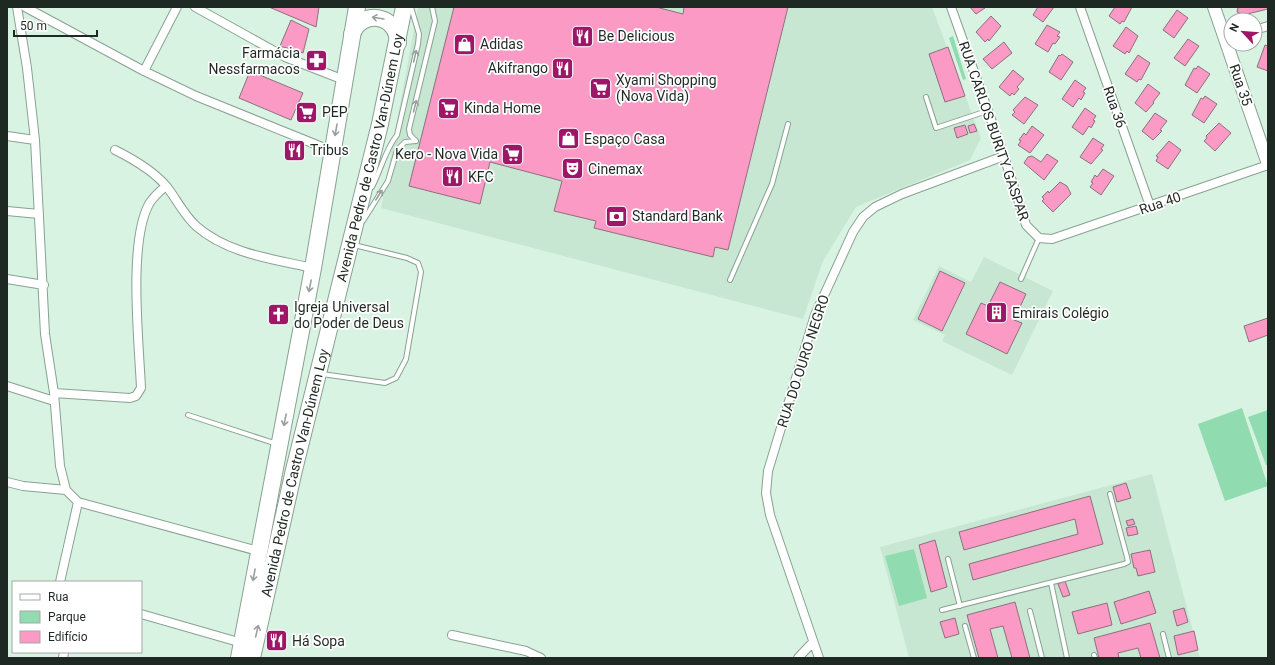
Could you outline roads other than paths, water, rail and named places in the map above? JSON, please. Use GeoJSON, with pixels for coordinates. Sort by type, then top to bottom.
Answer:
{"type":"FeatureCollection","features":[{"type":"Feature","properties":{"kind":"highway","name":"Avenida Pedro de Castro Van-Dúnem Loy"},"geometry":{"type":"LineString","coordinates":[[240,650],[313,268],[357,7]]}},
{"type":"Feature","properties":{"kind":"highway","name":"Avenida Pedro de Castro Van-Dúnem Loy"},"geometry":{"type":"LineString","coordinates":[[252,658],[318,373],[398,44],[404,7]]}},
{"type":"Feature","properties":{"kind":"highway"},"geometry":{"type":"LineString","coordinates":[[351,37],[354,29],[359,23],[369,18],[377,17],[388,21],[393,26],[398,37],[398,44]]}},
{"type":"Feature","properties":{"kind":"street"},"geometry":{"type":"LineString","coordinates":[[17,7],[28,68],[35,140],[44,285],[45,334],[54,397],[60,466],[66,490],[78,502],[258,551]]}},
{"type":"Feature","properties":{"kind":"street"},"geometry":{"type":"LineString","coordinates":[[25,7],[144,71],[196,96],[332,151]]}},
{"type":"Feature","properties":{"kind":"street"},"geometry":{"type":"LineString","coordinates":[[144,71],[177,7]]}},
{"type":"Feature","properties":{"kind":"street"},"geometry":{"type":"LineString","coordinates":[[195,7],[284,57],[344,80]]}},
{"type":"Feature","properties":{"kind":"street","name":"RUA CARLOS BURITY GASPAR"},"geometry":{"type":"LineString","coordinates":[[952,7],[987,111],[1004,156],[1026,225],[1039,238]]}},
{"type":"Feature","properties":{"kind":"street","name":"Rua 36"},"geometry":{"type":"LineString","coordinates":[[1080,7],[1150,206]]}},
{"type":"Feature","properties":{"kind":"street","name":"Rua 35"},"geometry":{"type":"LineString","coordinates":[[1214,7],[1223,28]]}},
{"type":"Feature","properties":{"kind":"street","name":"Rua 35"},"geometry":{"type":"LineString","coordinates":[[1232,52],[1268,165]]}},
{"type":"Feature","properties":{"kind":"street"},"geometry":{"type":"LineString","coordinates":[[7,136],[35,140]]}},
{"type":"Feature","properties":{"kind":"street"},"geometry":{"type":"LineString","coordinates":[[115,150],[146,168],[166,186],[184,214],[196,226],[213,238],[232,248],[313,268]]}},
{"type":"Feature","properties":{"kind":"street","name":"RUA DO OURO NEGRO"},"geometry":{"type":"LineString","coordinates":[[819,658],[770,515],[766,493],[768,471],[815,315],[852,232],[863,216],[875,207],[902,194],[1004,156]]}},
{"type":"Feature","properties":{"kind":"street","name":"Rua 40"},"geometry":{"type":"LineString","coordinates":[[1039,238],[1052,239],[1268,165]]}},
{"type":"Feature","properties":{"kind":"street"},"geometry":{"type":"LineString","coordinates":[[7,386],[54,397],[130,398],[139,392],[141,388],[137,300],[140,234],[150,204],[166,186]]}},
{"type":"Feature","properties":{"kind":"street"},"geometry":{"type":"LineString","coordinates":[[7,211],[39,214]]}},
{"type":"Feature","properties":{"kind":"street"},"geometry":{"type":"LineString","coordinates":[[7,279],[44,285]]}},
{"type":"Feature","properties":{"kind":"street"},"geometry":{"type":"LineString","coordinates":[[7,482],[23,486],[66,490]]}},
{"type":"Feature","properties":{"kind":"street"},"geometry":{"type":"LineString","coordinates":[[60,581],[78,502]]}},
{"type":"Feature","properties":{"kind":"street"},"geometry":{"type":"LineString","coordinates":[[142,614],[240,650]]}},
{"type":"Feature","properties":{"kind":"street"},"geometry":{"type":"LineString","coordinates":[[452,635],[526,651],[541,658]]}},
{"type":"Feature","properties":{"kind":"street"},"geometry":{"type":"LineString","coordinates":[[798,658],[813,642]]}},
{"type":"Feature","properties":{"kind":"lane"},"geometry":{"type":"LineString","coordinates":[[358,210],[378,175],[389,145],[397,135],[419,34],[411,7]]}},
{"type":"Feature","properties":{"kind":"lane"},"geometry":{"type":"LineString","coordinates":[[318,373],[385,383],[396,378],[406,359],[421,272],[418,263],[407,258],[350,242],[388,181],[397,150],[405,142],[416,141],[410,135],[409,129],[435,21],[432,7]]}},
{"type":"Feature","properties":{"kind":"lane"},"geometry":{"type":"LineString","coordinates":[[926,97],[936,128],[987,111]]}},
{"type":"Feature","properties":{"kind":"lane"},"geometry":{"type":"LineString","coordinates":[[730,280],[772,184],[788,124]]}},
{"type":"Feature","properties":{"kind":"lane"},"geometry":{"type":"LineString","coordinates":[[1021,279],[1039,238]]}},
{"type":"Feature","properties":{"kind":"lane"},"geometry":{"type":"LineString","coordinates":[[188,415],[280,445]]}},
{"type":"Feature","properties":{"kind":"lane"},"geometry":{"type":"LineString","coordinates":[[942,610],[1128,562],[1110,494]]}},
{"type":"Feature","properties":{"kind":"lane"},"geometry":{"type":"LineString","coordinates":[[948,559],[960,606]]}},
{"type":"Feature","properties":{"kind":"lane"},"geometry":{"type":"LineString","coordinates":[[1051,583],[1067,658]]}},
{"type":"Feature","properties":{"kind":"lane"},"geometry":{"type":"LineString","coordinates":[[1030,611],[1042,658]]}},
{"type":"Feature","properties":{"kind":"lane"},"geometry":{"type":"LineString","coordinates":[[965,626],[974,658]]}},
{"type":"Feature","properties":{"kind":"lane"},"geometry":{"type":"LineString","coordinates":[[1163,634],[1169,658]]}},
{"type":"Feature","properties":{"kind":"place","name":"Be Delicious"},"geometry":{"type":"Point","coordinates":[582,36]}},
{"type":"Feature","properties":{"kind":"place","name":"Adidas"},"geometry":{"type":"Point","coordinates":[465,44]}},
{"type":"Feature","properties":{"kind":"place","name":"Farmácia Nessfarmacos"},"geometry":{"type":"Point","coordinates":[316,61]}},
{"type":"Feature","properties":{"kind":"place","name":"Akifrango"},"geometry":{"type":"Point","coordinates":[563,68]}},
{"type":"Feature","properties":{"kind":"place","name":"Xyami Shopping (Nova Vida)"},"geometry":{"type":"Point","coordinates":[601,88]}},
{"type":"Feature","properties":{"kind":"place","name":"Kinda Home"},"geometry":{"type":"Point","coordinates":[449,108]}},
{"type":"Feature","properties":{"kind":"place","name":"PEP"},"geometry":{"type":"Point","coordinates":[307,112]}},
{"type":"Feature","properties":{"kind":"place","name":"Espaço Casa"},"geometry":{"type":"Point","coordinates":[569,139]}},
{"type":"Feature","properties":{"kind":"place","name":"Tribus"},"geometry":{"type":"Point","coordinates":[294,150]}},
{"type":"Feature","properties":{"kind":"place","name":"Kero - Nova Vida"},"geometry":{"type":"Point","coordinates":[513,154]}},
{"type":"Feature","properties":{"kind":"place","name":"Cinemax"},"geometry":{"type":"Point","coordinates":[572,169]}},
{"type":"Feature","properties":{"kind":"place","name":"KFC"},"geometry":{"type":"Point","coordinates":[452,177]}},
{"type":"Feature","properties":{"kind":"place","name":"Standard Bank"},"geometry":{"type":"Point","coordinates":[617,216]}},
{"type":"Feature","properties":{"kind":"place","name":"Emirais Colégio"},"geometry":{"type":"Point","coordinates":[997,313]}},
{"type":"Feature","properties":{"kind":"place","name":"Igreja Universal do Poder de Deus"},"geometry":{"type":"Point","coordinates":[279,315]}},
{"type":"Feature","properties":{"kind":"place","name":"Há Sopa"},"geometry":{"type":"Point","coordinates":[277,641]}}]}
